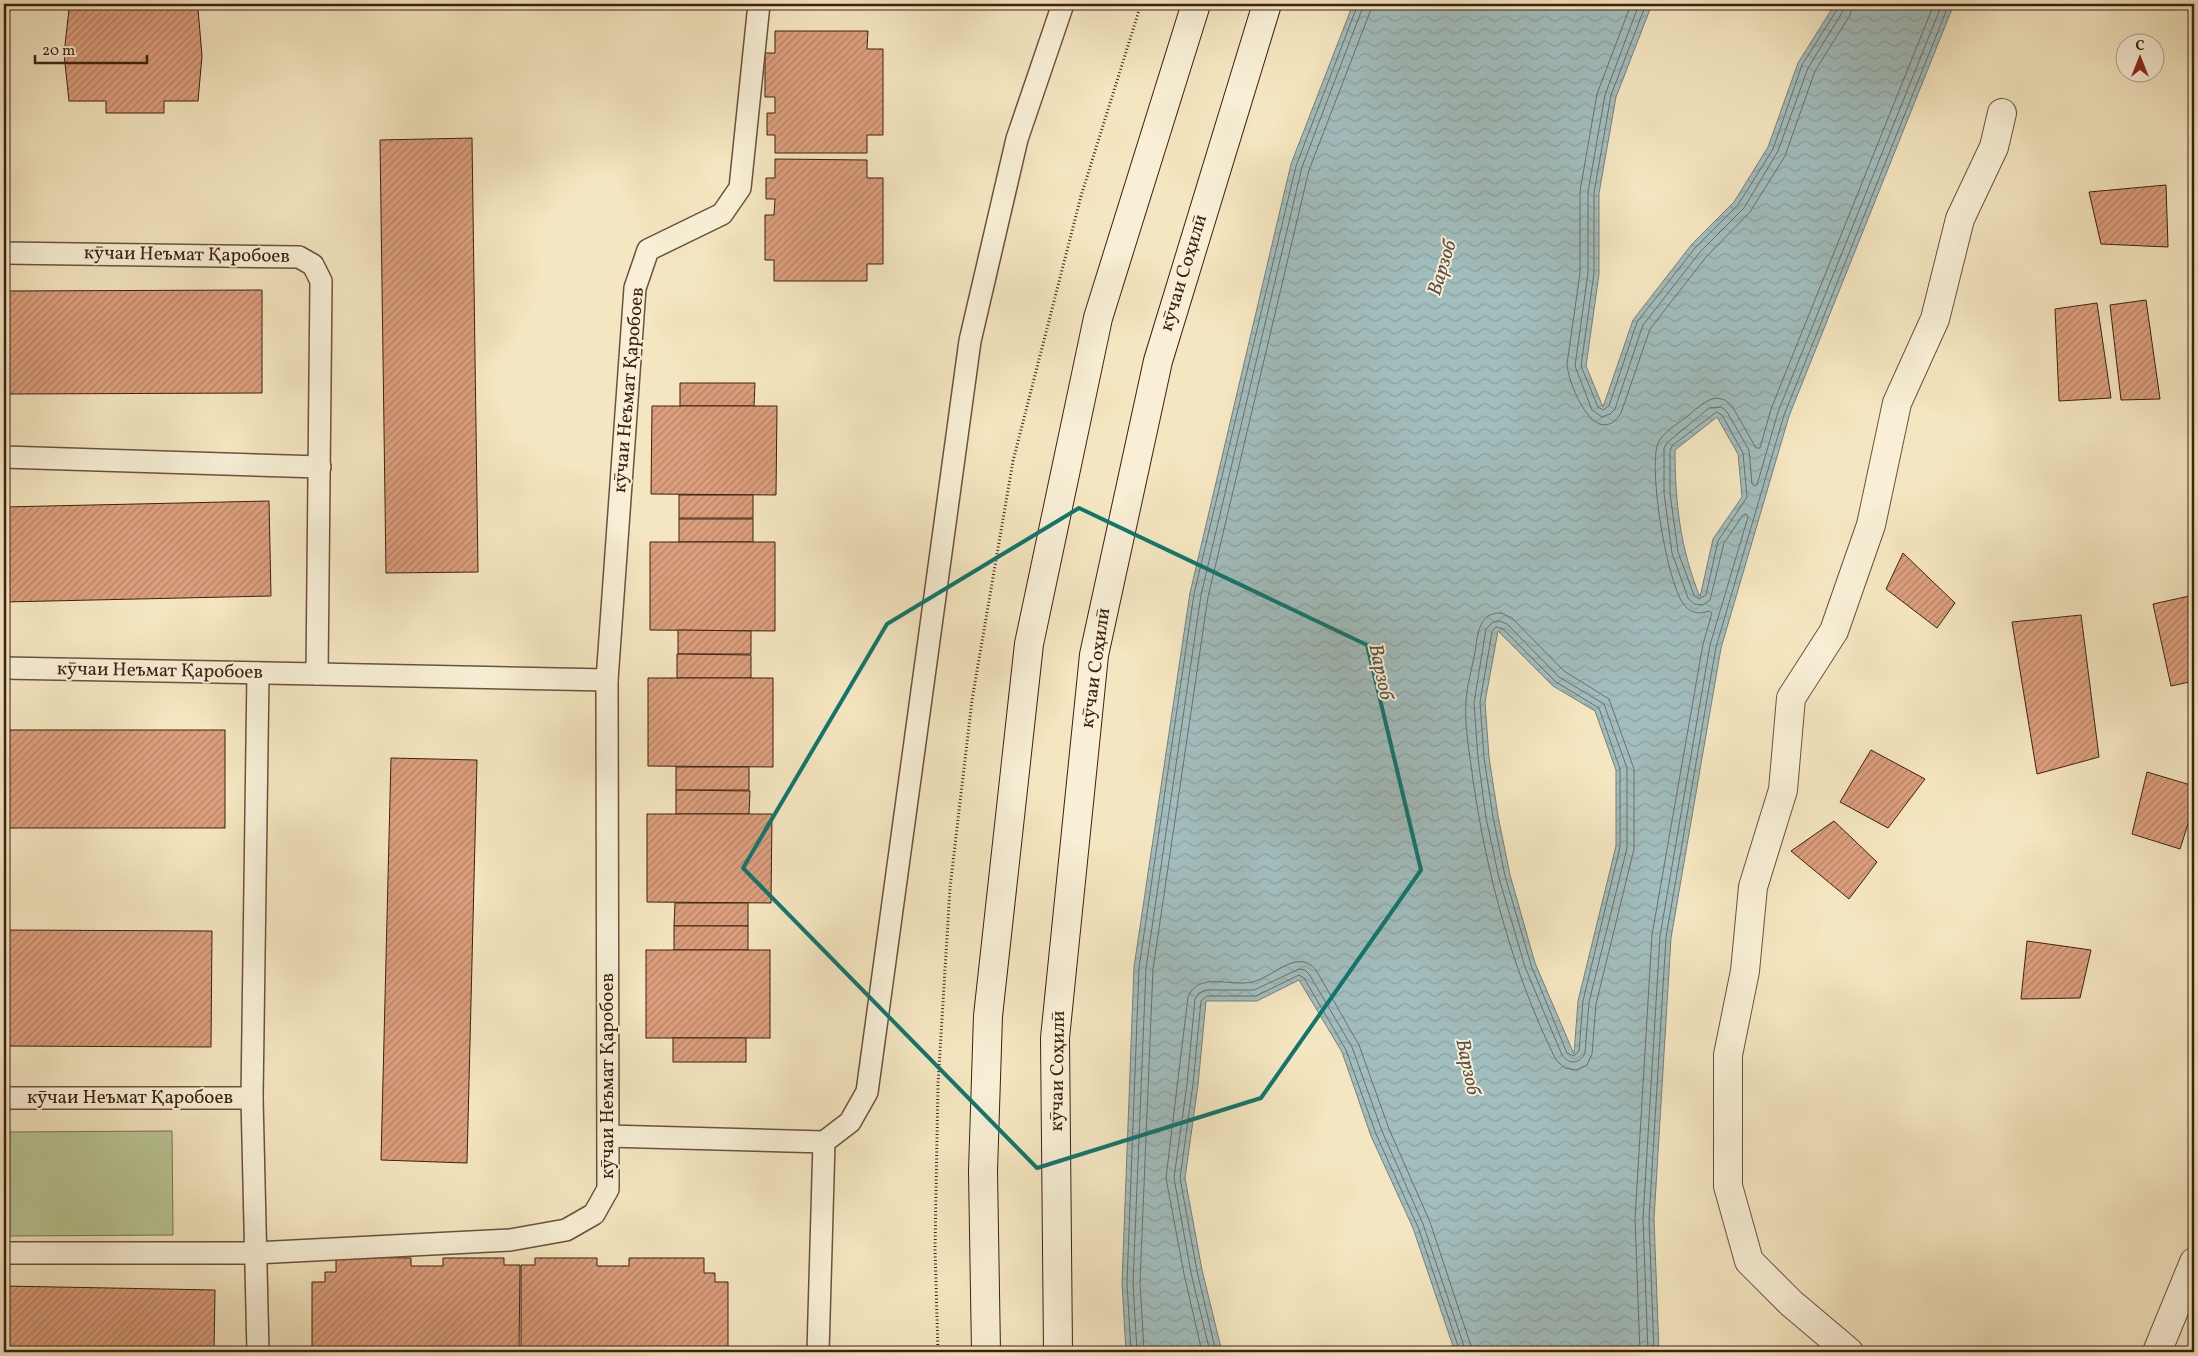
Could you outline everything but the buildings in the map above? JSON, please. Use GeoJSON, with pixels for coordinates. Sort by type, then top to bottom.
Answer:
{"type":"FeatureCollection","features":[{"type":"Feature","properties":{"kind":"main road"},"geometry":{"type":"LineString","coordinates":[[986,1352],[984,1171],[988,1016],[1029,644],[1098,318],[1196,4]]}},
{"type":"Feature","properties":{"kind":"main road","name":"кӯчаи Соҳилӣ"},"geometry":{"type":"LineString","coordinates":[[1058,1352],[1055,1038],[1094,655],[1158,361],[1267,4]]}},
{"type":"Feature","properties":{"kind":"main road"},"geometry":{"type":"LineString","coordinates":[[1849,1352],[1791,1304],[1749,1261],[1728,1186],[1728,1055],[1745,971],[1753,887],[1783,790],[1791,698],[1834,631],[1871,526],[1897,403],[1935,319],[1960,218],[1994,147],[2002,113]]}},
{"type":"Feature","properties":{"kind":"main road"},"geometry":{"type":"LineString","coordinates":[[2157,1352],[2194,1262]]}},
{"type":"Feature","properties":{"kind":"lane","name":"кӯчаи Неъмат Қаробоев"},"geometry":{"type":"LineString","coordinates":[[4,1253],[255,1253],[510,1240],[566,1230],[594,1214],[608,1189],[607,680],[635,288],[648,250],[722,214],[740,188],[759,4]]}},
{"type":"Feature","properties":{"kind":"lane"},"geometry":{"type":"LineString","coordinates":[[608,1136],[824,1142],[850,1122],[867,1092],[970,341],[1017,139],[1063,4]]}},
{"type":"Feature","properties":{"kind":"lane","name":"кӯчаи Неъмат Қаробоев"},"geometry":{"type":"LineString","coordinates":[[4,253],[299,257],[314,265],[321,281],[317,674]]}},
{"type":"Feature","properties":{"kind":"lane"},"geometry":{"type":"LineString","coordinates":[[4,457],[320,467]]}},
{"type":"Feature","properties":{"kind":"lane","name":"кӯчаи Неъмат Қаробоев"},"geometry":{"type":"LineString","coordinates":[[4,668],[607,680]]}},
{"type":"Feature","properties":{"kind":"lane"},"geometry":{"type":"LineString","coordinates":[[252,1098],[258,673]]}},
{"type":"Feature","properties":{"kind":"lane","name":"кӯчаи Неъмат Қаробоев"},"geometry":{"type":"LineString","coordinates":[[4,1098],[252,1098],[258,1352]]}},
{"type":"Feature","properties":{"kind":"lane"},"geometry":{"type":"LineString","coordinates":[[818,1352],[824,1142]]}},
{"type":"Feature","properties":{"kind":"highlighted area"},"geometry":{"type":"Polygon","coordinates":[[[1079,508],[1367,645],[1421,870],[1261,1098],[1037,1168],[743,868],[887,624],[1079,508]]]}},
{"type":"Feature","properties":{"kind":"green space"},"geometry":{"type":"Polygon","coordinates":[[[172,1131],[173,1235],[9,1236],[8,1132],[172,1131]]]}},
{"type":"Feature","properties":{"kind":"water","name":"Варзоб"},"geometry":{"type":"Polygon","coordinates":[[[1353,4],[1652,4],[1616,97],[1599,193],[1599,274],[1586,366],[1603,407],[1633,320],[1692,244],[1734,202],[1768,147],[1798,63],[1835,4],[1954,4],[1789,416],[1721,648],[1671,938],[1654,1219],[1659,1352],[1455,1352],[1413,1228],[1371,1136],[1342,1052],[1299,980],[1257,1001],[1206,1001],[1198,1085],[1185,1178],[1202,1270],[1222,1352],[1126,1352],[1122,1283],[1134,967],[1190,593],[1291,164],[1353,4]],[[1717,417],[1675,450],[1676,488],[1683,543],[1700,597],[1713,539],[1742,497],[1738,454],[1717,417]],[[1498,631],[1485,702],[1489,757],[1498,816],[1510,875],[1535,963],[1574,1054],[1578,1001],[1616,846],[1616,770],[1595,711],[1553,686],[1498,631]]]}}]}
